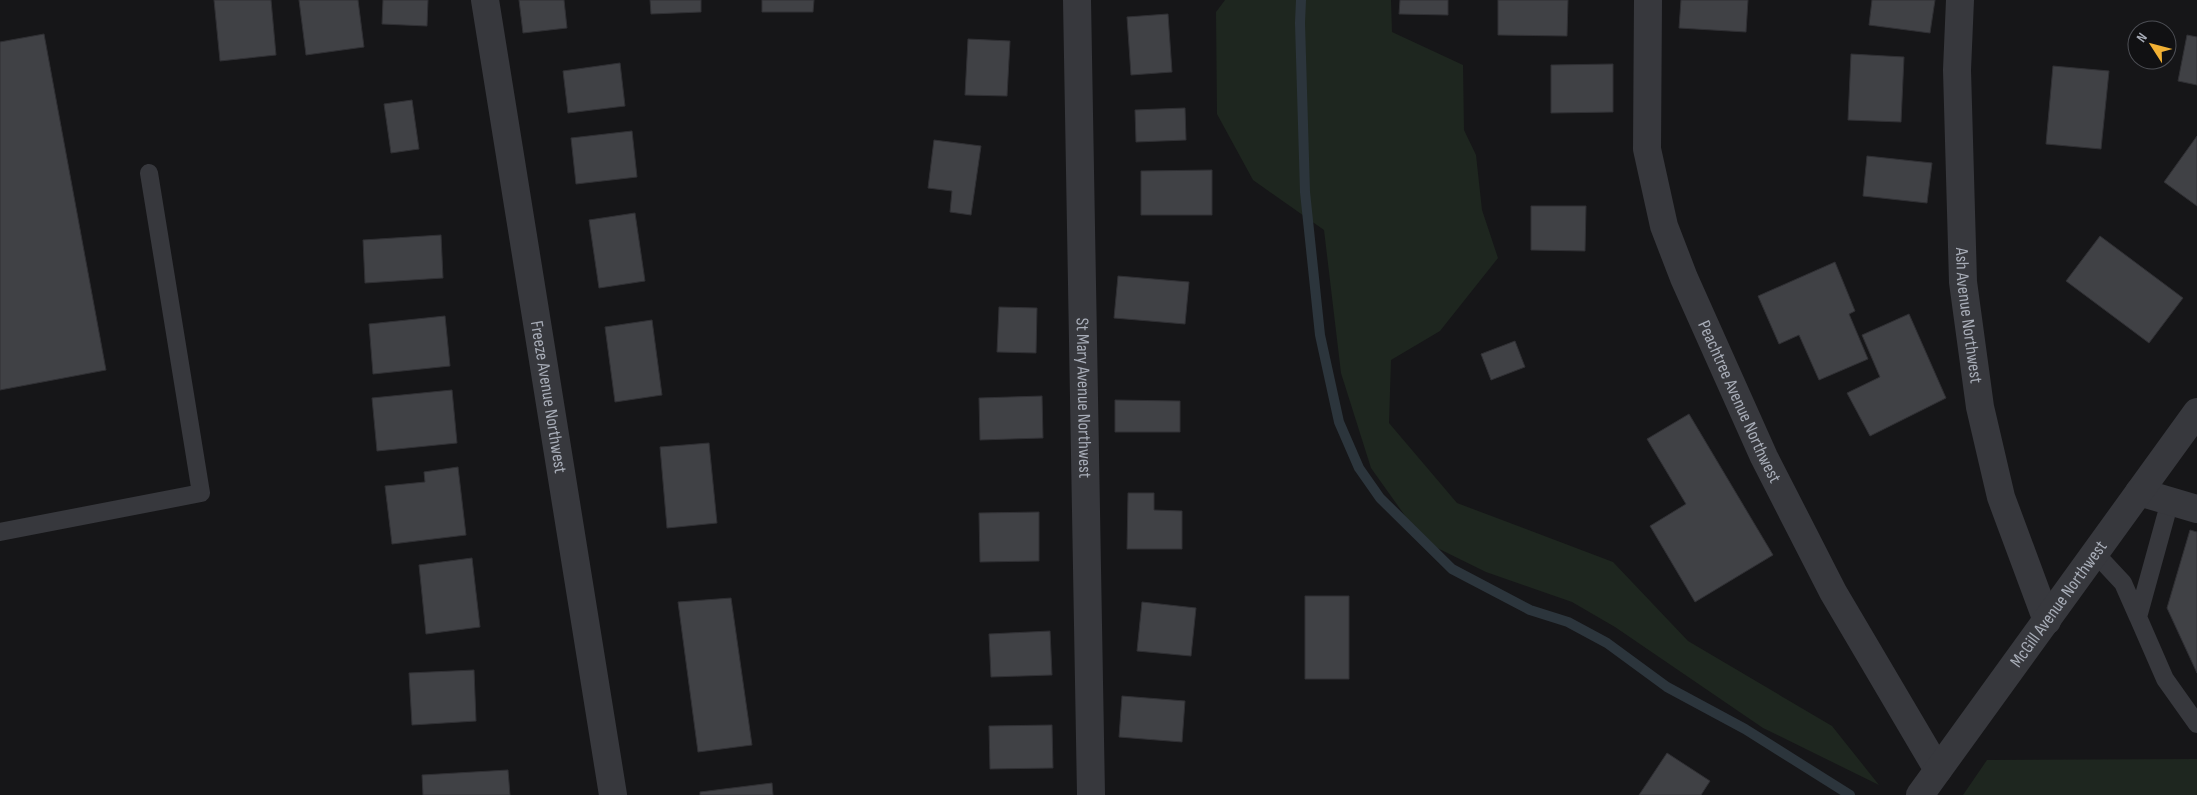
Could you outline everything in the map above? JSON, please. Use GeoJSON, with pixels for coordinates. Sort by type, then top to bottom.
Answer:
{"type":"FeatureCollection","features":[{"type":"Feature","properties":{"kind":"street","name":"Freeze Avenue Northwest"},"geometry":{"type":"LineString","coordinates":[[485,0],[612,795]]}},
{"type":"Feature","properties":{"kind":"street","name":"St Mary Avenue Northwest"},"geometry":{"type":"LineString","coordinates":[[1077,0],[1091,795]]}},
{"type":"Feature","properties":{"kind":"street","name":"Peachtree Avenue Northwest"},"geometry":{"type":"LineString","coordinates":[[1648,0],[1647,149],[1667,234],[1684,278],[1764,457],[1832,592],[1938,770]]}},
{"type":"Feature","properties":{"kind":"street","name":"Ash Avenue Northwest"},"geometry":{"type":"LineString","coordinates":[[1960,0],[1957,70],[1963,282],[1980,407],[2001,497],[2046,621]]}},
{"type":"Feature","properties":{"kind":"street","name":"McGill Avenue Northwest"},"geometry":{"type":"LineString","coordinates":[[1920,795],[2197,412]]}},
{"type":"Feature","properties":{"kind":"street"},"geometry":{"type":"LineString","coordinates":[[2139,492],[2197,509]]}},
{"type":"Feature","properties":{"kind":"lane"},"geometry":{"type":"LineString","coordinates":[[0,532],[201,493],[149,173]]}},
{"type":"Feature","properties":{"kind":"lane"},"geometry":{"type":"LineString","coordinates":[[2138,617],[2170,501]]}},
{"type":"Feature","properties":{"kind":"lane"},"geometry":{"type":"LineString","coordinates":[[2095,553],[2123,583],[2165,679],[2197,724]]}},
{"type":"Feature","properties":{"kind":"shaded area"},"geometry":{"type":"Polygon","coordinates":[[[1225,0],[1391,0],[1392,32],[1463,65],[1464,130],[1476,155],[1482,210],[1498,258],[1440,331],[1391,360],[1389,423],[1457,503],[1613,562],[1688,641],[1832,726],[1879,785],[1763,728],[1615,627],[1572,602],[1486,572],[1423,541],[1371,468],[1341,373],[1324,230],[1253,180],[1217,114],[1216,12],[1225,0]]]}},
{"type":"Feature","properties":{"kind":"shaded area"},"geometry":{"type":"Polygon","coordinates":[[[2197,759],[2197,795],[1963,795],[1987,760],[2197,759]]]}},
{"type":"Feature","properties":{"kind":"building"},"geometry":{"type":"Polygon","coordinates":[[[214,0],[271,0],[276,55],[220,61],[214,0]]]}},
{"type":"Feature","properties":{"kind":"building"},"geometry":{"type":"Polygon","coordinates":[[[299,0],[358,0],[364,47],[306,55],[299,0]]]}},
{"type":"Feature","properties":{"kind":"building"},"geometry":{"type":"Polygon","coordinates":[[[383,0],[428,0],[427,26],[382,24],[383,0]]]}},
{"type":"Feature","properties":{"kind":"building"},"geometry":{"type":"Polygon","coordinates":[[[519,0],[564,0],[567,28],[523,33],[519,0]]]}},
{"type":"Feature","properties":{"kind":"building"},"geometry":{"type":"Polygon","coordinates":[[[650,0],[701,0],[701,12],[651,14],[650,0]]]}},
{"type":"Feature","properties":{"kind":"building"},"geometry":{"type":"Polygon","coordinates":[[[762,0],[814,0],[813,12],[762,12],[762,0]]]}},
{"type":"Feature","properties":{"kind":"building"},"geometry":{"type":"Polygon","coordinates":[[[1400,0],[1448,0],[1448,15],[1399,14],[1400,0]]]}},
{"type":"Feature","properties":{"kind":"building"},"geometry":{"type":"Polygon","coordinates":[[[1498,0],[1568,0],[1567,36],[1498,35],[1498,0]]]}},
{"type":"Feature","properties":{"kind":"building"},"geometry":{"type":"Polygon","coordinates":[[[1681,0],[1748,0],[1746,32],[1679,28],[1681,0]]]}},
{"type":"Feature","properties":{"kind":"building"},"geometry":{"type":"Polygon","coordinates":[[[1872,0],[1935,0],[1930,33],[1869,25],[1872,0]]]}},
{"type":"Feature","properties":{"kind":"building"},"geometry":{"type":"Polygon","coordinates":[[[1168,14],[1172,72],[1131,75],[1127,17],[1168,14]]]}},
{"type":"Feature","properties":{"kind":"building"},"geometry":{"type":"Polygon","coordinates":[[[44,34],[106,370],[0,390],[0,42],[44,34]]]}},
{"type":"Feature","properties":{"kind":"building"},"geometry":{"type":"Polygon","coordinates":[[[2187,35],[2197,37],[2197,85],[2178,81],[2187,35]]]}},
{"type":"Feature","properties":{"kind":"building"},"geometry":{"type":"Polygon","coordinates":[[[968,39],[1010,41],[1007,96],[965,95],[968,39]]]}},
{"type":"Feature","properties":{"kind":"building"},"geometry":{"type":"Polygon","coordinates":[[[1851,54],[1904,57],[1901,122],[1848,120],[1851,54]]]}},
{"type":"Feature","properties":{"kind":"building"},"geometry":{"type":"Polygon","coordinates":[[[620,63],[625,106],[568,113],[563,71],[620,63]]]}},
{"type":"Feature","properties":{"kind":"building"},"geometry":{"type":"Polygon","coordinates":[[[1613,64],[1613,112],[1551,113],[1551,65],[1613,64]]]}},
{"type":"Feature","properties":{"kind":"building"},"geometry":{"type":"Polygon","coordinates":[[[2053,66],[2109,71],[2101,149],[2046,144],[2053,66]]]}},
{"type":"Feature","properties":{"kind":"building"},"geometry":{"type":"Polygon","coordinates":[[[412,100],[419,149],[391,153],[384,104],[412,100]]]}},
{"type":"Feature","properties":{"kind":"building"},"geometry":{"type":"Polygon","coordinates":[[[1185,108],[1186,140],[1136,142],[1135,110],[1185,108]]]}},
{"type":"Feature","properties":{"kind":"building"},"geometry":{"type":"Polygon","coordinates":[[[632,131],[637,177],[576,184],[571,138],[632,131]]]}},
{"type":"Feature","properties":{"kind":"building"},"geometry":{"type":"Polygon","coordinates":[[[2197,136],[2197,206],[2164,182],[2197,136]]]}},
{"type":"Feature","properties":{"kind":"building"},"geometry":{"type":"Polygon","coordinates":[[[934,140],[981,146],[971,215],[950,212],[952,191],[928,188],[934,140]]]}},
{"type":"Feature","properties":{"kind":"building"},"geometry":{"type":"Polygon","coordinates":[[[1867,156],[1932,163],[1927,203],[1863,196],[1867,156]]]}},
{"type":"Feature","properties":{"kind":"building"},"geometry":{"type":"Polygon","coordinates":[[[1212,170],[1212,215],[1141,215],[1141,171],[1212,170]]]}},
{"type":"Feature","properties":{"kind":"building"},"geometry":{"type":"Polygon","coordinates":[[[1531,206],[1586,206],[1585,251],[1531,250],[1531,206]]]}},
{"type":"Feature","properties":{"kind":"building"},"geometry":{"type":"Polygon","coordinates":[[[635,213],[645,281],[599,288],[589,220],[635,213]]]}},
{"type":"Feature","properties":{"kind":"building"},"geometry":{"type":"Polygon","coordinates":[[[441,235],[443,278],[365,283],[363,240],[441,235]]]}},
{"type":"Feature","properties":{"kind":"building"},"geometry":{"type":"Polygon","coordinates":[[[2100,236],[2183,298],[2149,343],[2066,281],[2100,236]]]}},
{"type":"Feature","properties":{"kind":"building"},"geometry":{"type":"Polygon","coordinates":[[[1835,262],[1855,311],[1849,314],[1868,359],[1819,380],[1799,335],[1779,344],[1758,296],[1835,262]]]}},
{"type":"Feature","properties":{"kind":"building"},"geometry":{"type":"Polygon","coordinates":[[[1118,276],[1189,282],[1185,324],[1114,318],[1118,276]]]}},
{"type":"Feature","properties":{"kind":"building"},"geometry":{"type":"Polygon","coordinates":[[[999,307],[1037,308],[1036,353],[997,352],[999,307]]]}},
{"type":"Feature","properties":{"kind":"building"},"geometry":{"type":"Polygon","coordinates":[[[1909,314],[1946,398],[1870,436],[1847,393],[1880,377],[1862,335],[1909,314]]]}},
{"type":"Feature","properties":{"kind":"building"},"geometry":{"type":"Polygon","coordinates":[[[445,316],[450,366],[373,374],[369,324],[445,316]]]}},
{"type":"Feature","properties":{"kind":"building"},"geometry":{"type":"Polygon","coordinates":[[[652,320],[662,395],[615,402],[605,327],[652,320]]]}},
{"type":"Feature","properties":{"kind":"building"},"geometry":{"type":"Polygon","coordinates":[[[1515,341],[1525,367],[1491,380],[1481,354],[1515,341]]]}},
{"type":"Feature","properties":{"kind":"building"},"geometry":{"type":"Polygon","coordinates":[[[452,390],[457,443],[377,451],[372,398],[452,390]]]}},
{"type":"Feature","properties":{"kind":"building"},"geometry":{"type":"Polygon","coordinates":[[[1042,396],[1043,438],[980,440],[979,398],[1042,396]]]}},
{"type":"Feature","properties":{"kind":"building"},"geometry":{"type":"Polygon","coordinates":[[[1115,400],[1180,401],[1180,432],[1115,432],[1115,400]]]}},
{"type":"Feature","properties":{"kind":"building"},"geometry":{"type":"Polygon","coordinates":[[[1689,414],[1773,555],[1695,602],[1650,526],[1686,504],[1647,439],[1689,414]]]}},
{"type":"Feature","properties":{"kind":"building"},"geometry":{"type":"Polygon","coordinates":[[[709,443],[717,523],[667,528],[660,447],[709,443]]]}},
{"type":"Feature","properties":{"kind":"building"},"geometry":{"type":"Polygon","coordinates":[[[458,467],[466,535],[392,544],[385,486],[425,482],[424,472],[458,467]]]}},
{"type":"Feature","properties":{"kind":"building"},"geometry":{"type":"Polygon","coordinates":[[[1128,493],[1154,493],[1154,510],[1182,511],[1182,549],[1127,549],[1128,493]]]}},
{"type":"Feature","properties":{"kind":"building"},"geometry":{"type":"Polygon","coordinates":[[[1039,512],[1039,561],[980,562],[979,513],[1039,512]]]}},
{"type":"Feature","properties":{"kind":"building"},"geometry":{"type":"Polygon","coordinates":[[[2190,530],[2197,532],[2197,673],[2167,608],[2190,530]]]}},
{"type":"Feature","properties":{"kind":"building"},"geometry":{"type":"Polygon","coordinates":[[[472,558],[480,627],[426,634],[419,565],[472,558]]]}},
{"type":"Feature","properties":{"kind":"building"},"geometry":{"type":"Polygon","coordinates":[[[1305,596],[1349,596],[1349,679],[1305,679],[1305,596]]]}},
{"type":"Feature","properties":{"kind":"building"},"geometry":{"type":"Polygon","coordinates":[[[731,598],[752,745],[698,752],[678,602],[731,598]]]}},
{"type":"Feature","properties":{"kind":"building"},"geometry":{"type":"Polygon","coordinates":[[[1142,602],[1196,608],[1191,656],[1137,651],[1142,602]]]}},
{"type":"Feature","properties":{"kind":"building"},"geometry":{"type":"Polygon","coordinates":[[[1050,631],[1052,675],[991,677],[989,634],[1050,631]]]}},
{"type":"Feature","properties":{"kind":"building"},"geometry":{"type":"Polygon","coordinates":[[[474,670],[476,721],[412,725],[409,673],[474,670]]]}},
{"type":"Feature","properties":{"kind":"building"},"geometry":{"type":"Polygon","coordinates":[[[1122,696],[1185,701],[1182,742],[1119,737],[1122,696]]]}},
{"type":"Feature","properties":{"kind":"building"},"geometry":{"type":"Polygon","coordinates":[[[1052,725],[1053,768],[990,769],[989,726],[1052,725]]]}},
{"type":"Feature","properties":{"kind":"building"},"geometry":{"type":"Polygon","coordinates":[[[1667,753],[1710,781],[1701,795],[1639,795],[1667,753]]]}},
{"type":"Feature","properties":{"kind":"building"},"geometry":{"type":"Polygon","coordinates":[[[508,770],[510,795],[423,795],[422,775],[508,770]]]}},
{"type":"Feature","properties":{"kind":"building"},"geometry":{"type":"Polygon","coordinates":[[[772,783],[773,795],[700,795],[700,792],[772,783]]]}},
{"type":"Feature","properties":{"kind":"waterway"},"geometry":{"type":"LineString","coordinates":[[1301,0],[1305,192],[1320,335],[1339,422],[1359,468],[1380,498],[1452,569],[1530,610],[1568,622],[1607,643],[1667,687],[1745,729],[1850,795]]}}]}
